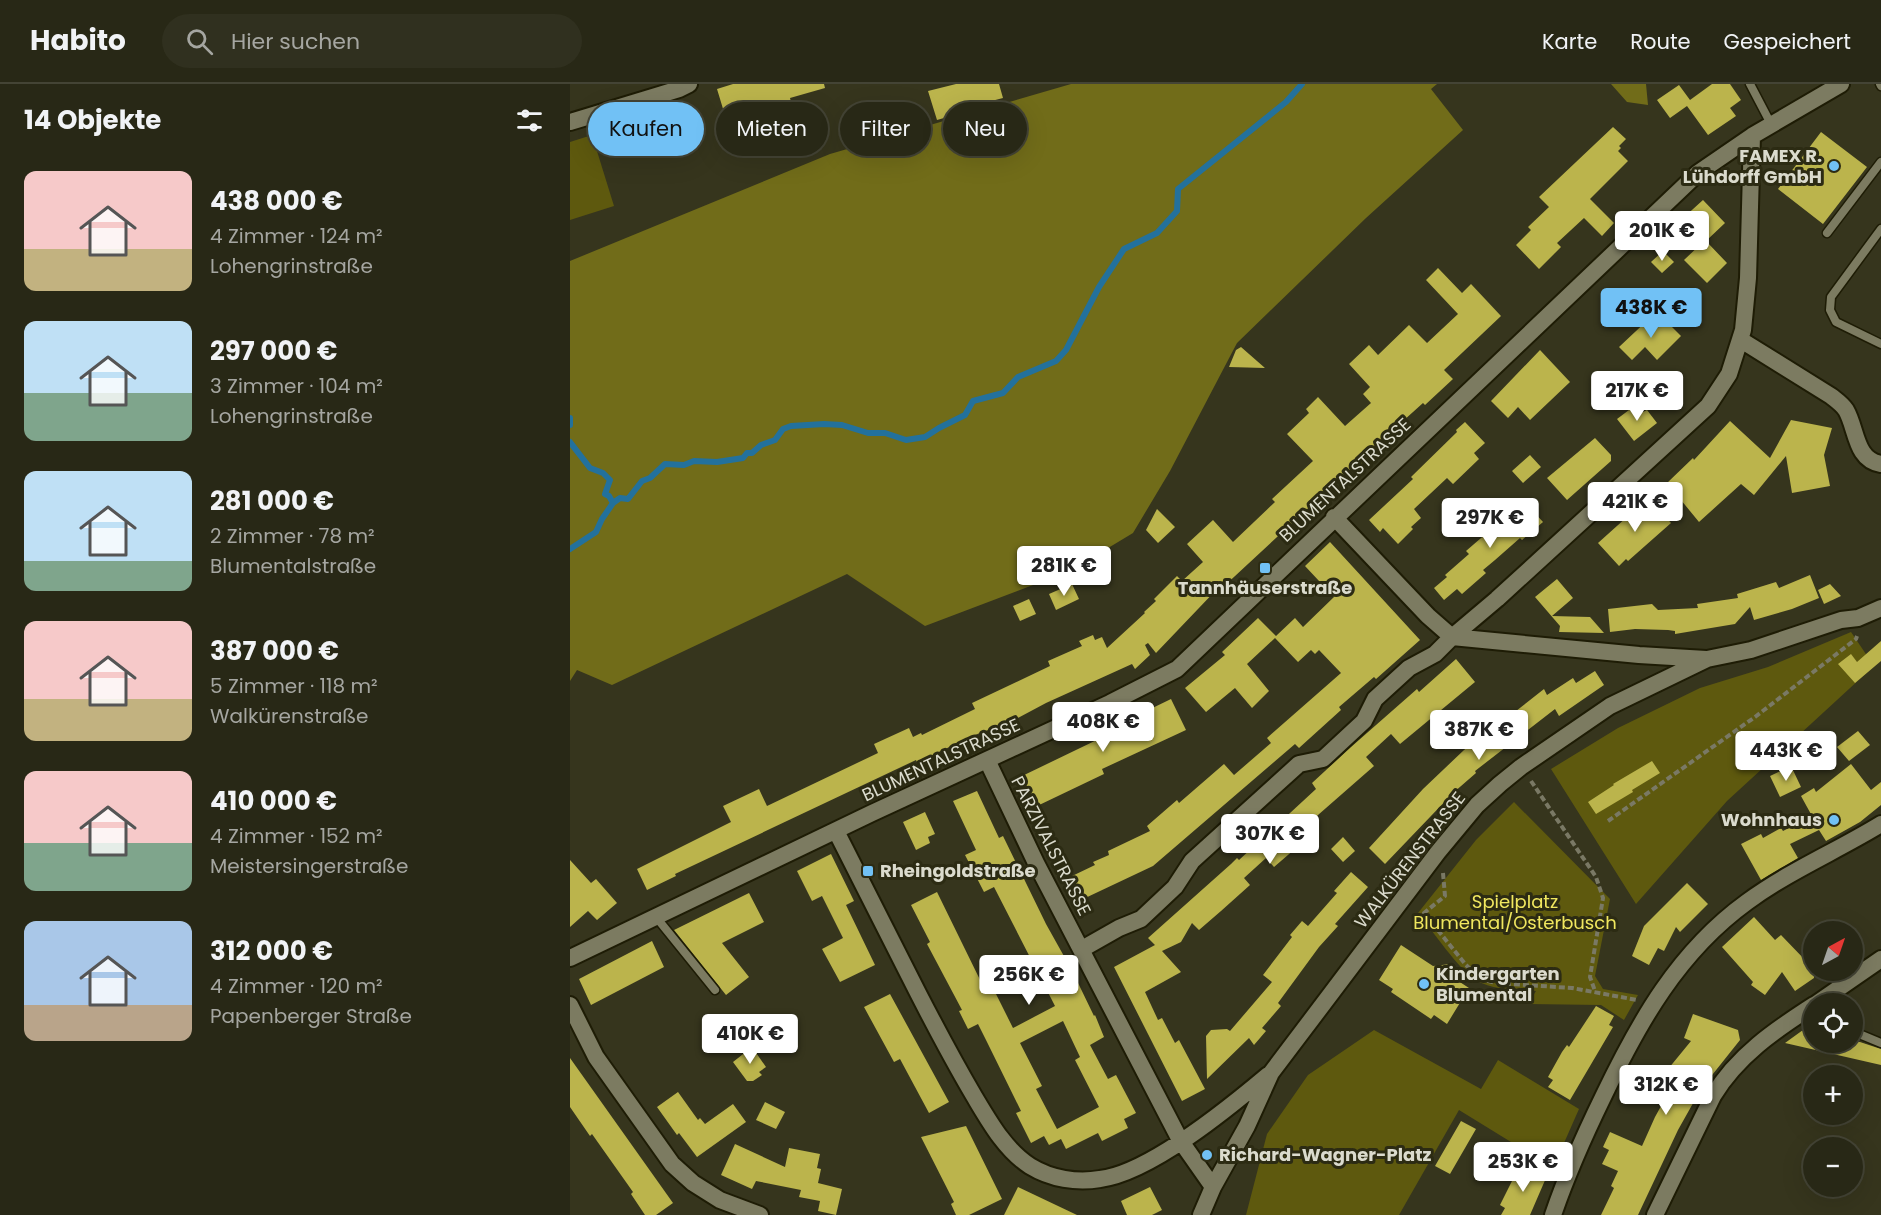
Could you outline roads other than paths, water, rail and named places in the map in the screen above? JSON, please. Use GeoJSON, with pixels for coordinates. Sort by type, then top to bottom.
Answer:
{"type":"FeatureCollection","features":[{"type":"Feature","properties":{"kind":"street"},"geometry":{"type":"LineString","coordinates":[[570,122],[689,84]]}},
{"type":"Feature","properties":{"kind":"street","name":"BLUMENTALSTRASSE"},"geometry":{"type":"LineString","coordinates":[[570,958],[1177,669],[1334,517],[1698,173],[1752,136],[1841,84]]}},
{"type":"Feature","properties":{"kind":"street"},"geometry":{"type":"LineString","coordinates":[[1082,949],[1119,928],[1141,919],[1175,887],[1192,861],[1299,764],[1323,759],[1364,721],[1375,699],[1409,668],[1435,654],[1497,600],[1708,406],[1729,374],[1741,340],[1748,278],[1752,136]]}},
{"type":"Feature","properties":{"kind":"street"},"geometry":{"type":"LineString","coordinates":[[1741,340],[1845,407],[1861,451],[1872,462],[1881,464]]}},
{"type":"Feature","properties":{"kind":"street"},"geometry":{"type":"LineString","coordinates":[[1334,517],[1428,616],[1452,637],[1639,655],[1707,659]]}},
{"type":"Feature","properties":{"kind":"street","name":"WALKÜRENSTRASSE"},"geometry":{"type":"LineString","coordinates":[[1201,1215],[1213,1187],[1247,1126],[1271,1073],[1438,852],[1477,805],[1521,767],[1610,706],[1707,659],[1751,650],[1841,620],[1858,618],[1881,608]]}},
{"type":"Feature","properties":{"kind":"street","name":"PARZIVALSTRASSE"},"geometry":{"type":"LineString","coordinates":[[987,760],[1036,862],[1180,1140]]}},
{"type":"Feature","properties":{"kind":"street"},"geometry":{"type":"LineString","coordinates":[[1553,1215],[1564,1181],[1626,1048],[1653,1003],[1699,945],[1746,903],[1774,883],[1881,824]]}},
{"type":"Feature","properties":{"kind":"street"},"geometry":{"type":"LineString","coordinates":[[836,831],[951,1058],[995,1130],[1017,1156],[1048,1175],[1063,1179],[1102,1179],[1126,1172],[1180,1140],[1213,1187]]}},
{"type":"Feature","properties":{"kind":"street"},"geometry":{"type":"LineString","coordinates":[[1834,993],[1881,959]]}},
{"type":"Feature","properties":{"kind":"street"},"geometry":{"type":"LineString","coordinates":[[570,1005],[596,1057],[672,1164],[693,1183],[720,1200],[760,1215]]}},
{"type":"Feature","properties":{"kind":"street"},"geometry":{"type":"LineString","coordinates":[[1655,1215],[1723,1079],[1766,1037],[1803,1013]]}},
{"type":"Feature","properties":{"kind":"street","name":"WALKÜRENSTRASSE"},"geometry":{"type":"LineString","coordinates":[[1180,1140],[1225,1110],[1271,1073]]}},
{"type":"Feature","properties":{"kind":"lane"},"geometry":{"type":"LineString","coordinates":[[1750,84],[1772,126]]}},
{"type":"Feature","properties":{"kind":"lane"},"geometry":{"type":"LineString","coordinates":[[1827,233],[1881,162]]}},
{"type":"Feature","properties":{"kind":"lane"},"geometry":{"type":"LineString","coordinates":[[1881,229],[1831,297],[1830,310],[1836,322],[1881,344]]}},
{"type":"Feature","properties":{"kind":"lane"},"geometry":{"type":"LineString","coordinates":[[656,917],[715,990]]}},
{"type":"Feature","properties":{"kind":"lane"},"geometry":{"type":"LineString","coordinates":[[1863,1036],[1881,1043]]}},
{"type":"Feature","properties":{"kind":"lane"},"geometry":{"type":"LineString","coordinates":[[1225,1110],[1233,1108],[1241,1111],[1246,1118],[1247,1126]]}},
{"type":"Feature","properties":{"kind":"waterway"},"geometry":{"type":"LineString","coordinates":[[570,549],[596,532],[613,503],[620,498],[628,499],[642,481],[650,478],[665,464],[684,465],[694,461],[717,462],[743,458],[761,445],[775,440],[783,429],[791,426],[842,425],[868,433],[885,433],[906,440],[925,437],[965,415],[973,401],[1003,393],[1018,377],[1056,361],[1066,350],[1099,287],[1124,249],[1157,233],[1177,211],[1178,189],[1286,102],[1302,84]]}},
{"type":"Feature","properties":{"kind":"waterway"},"geometry":{"type":"LineString","coordinates":[[570,418],[570,425]]}},
{"type":"Feature","properties":{"kind":"waterway"},"geometry":{"type":"LineString","coordinates":[[570,442],[590,468],[603,473],[610,480],[605,494],[613,503]]}},
{"type":"Feature","properties":{"kind":"place","name":"FAMEX R. Lühdorff GmbH"},"geometry":{"type":"Point","coordinates":[1834,166]}},
{"type":"Feature","properties":{"kind":"place","name":"Tannhäuserstraße"},"geometry":{"type":"Point","coordinates":[1265,568]}},
{"type":"Feature","properties":{"kind":"place","name":"Wohnhaus"},"geometry":{"type":"Point","coordinates":[1834,820]}},
{"type":"Feature","properties":{"kind":"place","name":"Rheingoldstraße"},"geometry":{"type":"Point","coordinates":[868,871]}},
{"type":"Feature","properties":{"kind":"place","name":"Kindergarten Blumental"},"geometry":{"type":"Point","coordinates":[1424,984]}},
{"type":"Feature","properties":{"kind":"place","name":"Richard-Wagner-Platz"},"geometry":{"type":"Point","coordinates":[1207,1155]}},
{"type":"Feature","properties":{"kind":"park label","name":"Spielplatz Blumental/Osterbusch"},"geometry":{"type":"Point","coordinates":[1515,912]}}]}
